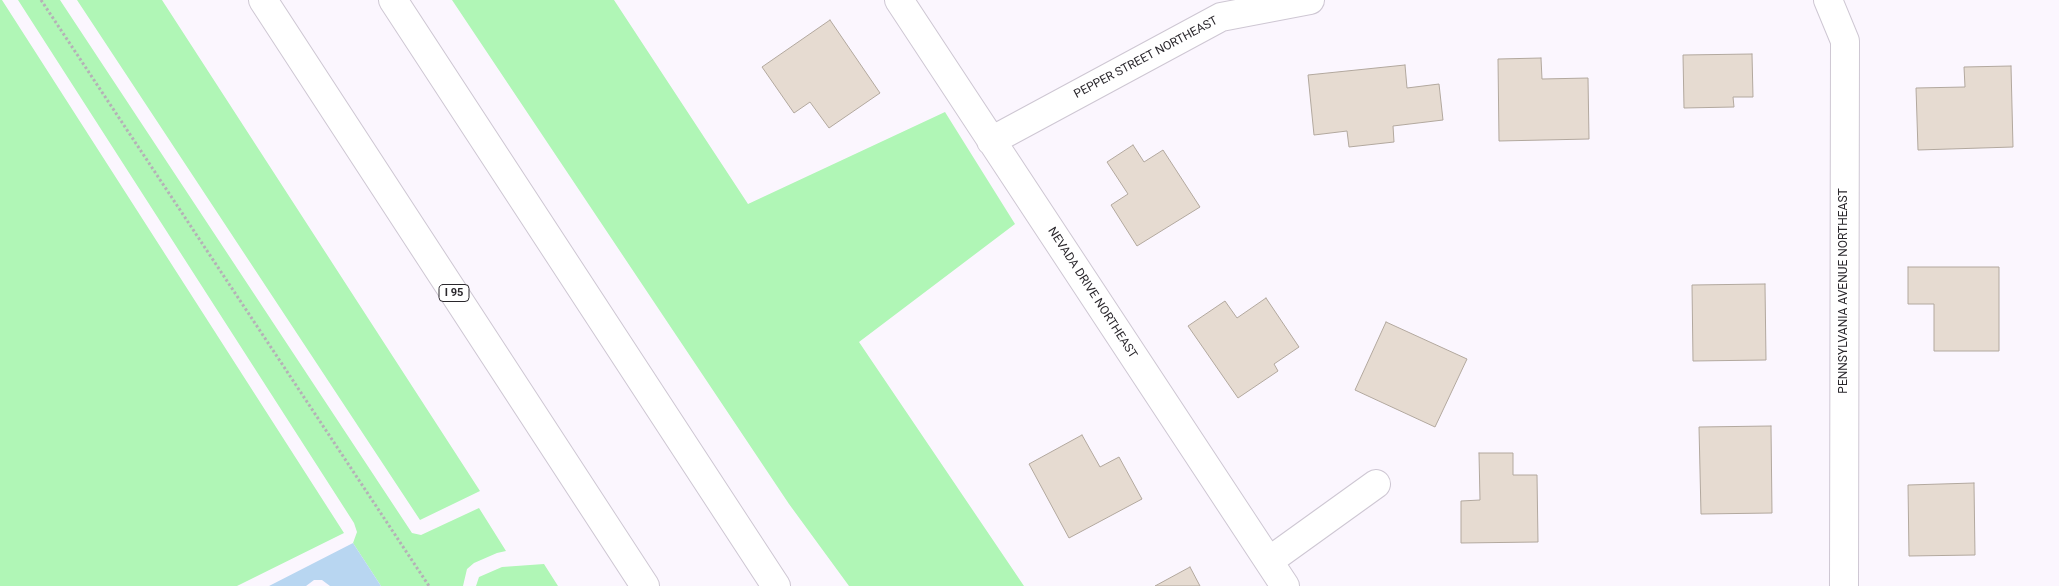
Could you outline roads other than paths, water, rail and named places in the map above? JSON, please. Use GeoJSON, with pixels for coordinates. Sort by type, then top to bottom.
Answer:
{"type":"FeatureCollection","features":[{"type":"Feature","properties":{"kind":"main road","name":"I 95"},"geometry":{"type":"LineString","coordinates":[[263,0],[645,586]]}},
{"type":"Feature","properties":{"kind":"main road"},"geometry":{"type":"LineString","coordinates":[[393,0],[776,586]]}},
{"type":"Feature","properties":{"kind":"main road","name":"NEVADA DRIVE NORTHEAST"},"geometry":{"type":"LineString","coordinates":[[899,0],[1285,586]]}},
{"type":"Feature","properties":{"kind":"main road","name":"PEPPER STREET NORTHEAST"},"geometry":{"type":"LineString","coordinates":[[991,141],[1221,17],[1310,0]]}},
{"type":"Feature","properties":{"kind":"main road","name":"PENNSYLVANIA AVENUE NORTHEAST"},"geometry":{"type":"LineString","coordinates":[[1828,0],[1845,41],[1844,586]]}},
{"type":"Feature","properties":{"kind":"main road"},"geometry":{"type":"LineString","coordinates":[[1269,561],[1376,484]]}},
{"type":"Feature","properties":{"kind":"water"},"geometry":{"type":"Polygon","coordinates":[[[353,543],[381,586],[330,586],[322,580],[314,580],[306,586],[269,586],[353,543]]]}}]}
